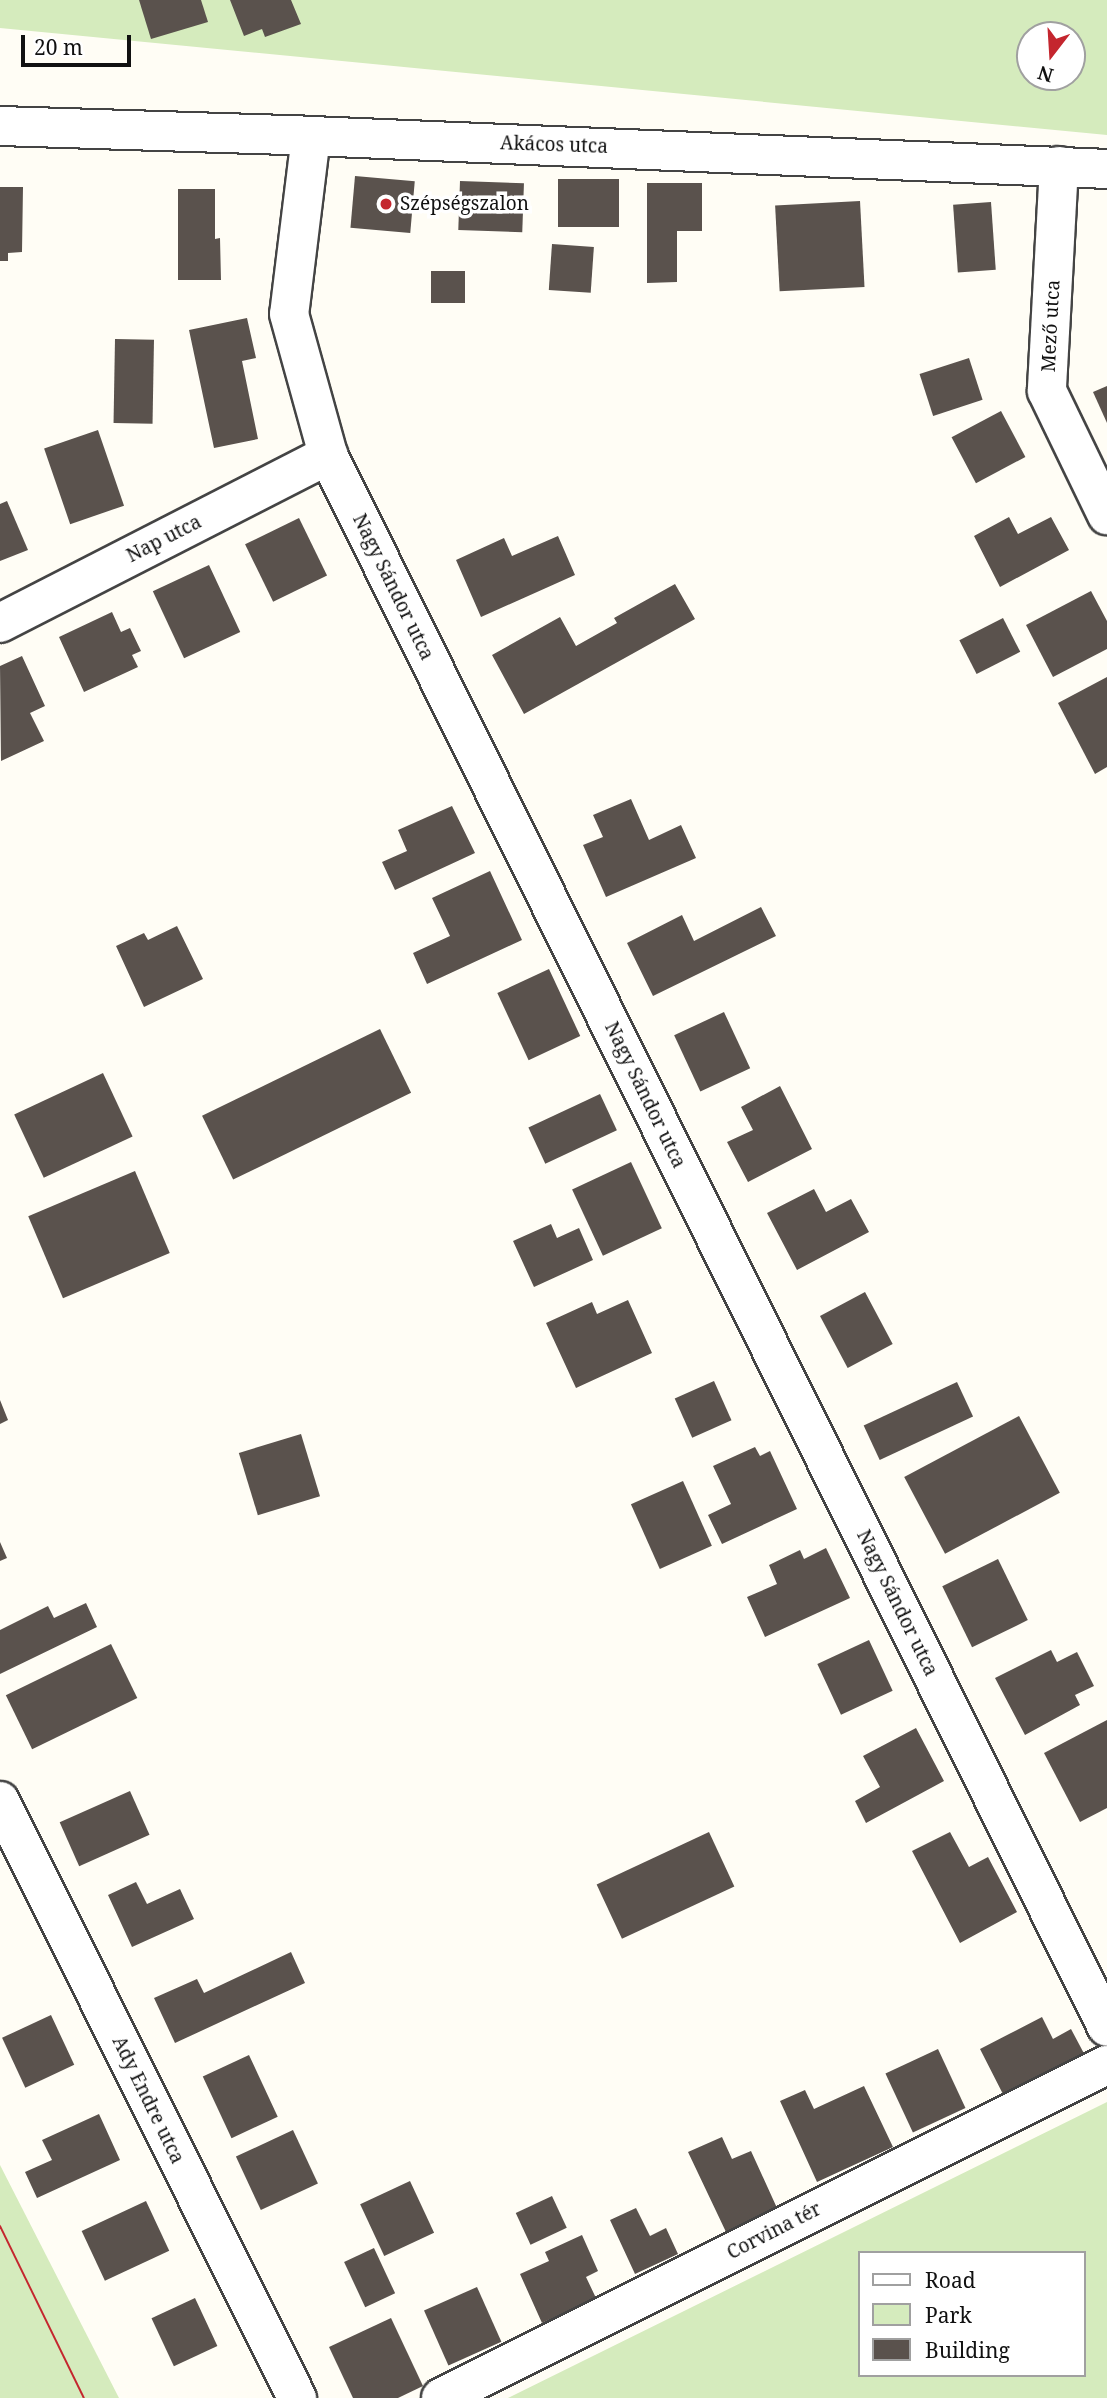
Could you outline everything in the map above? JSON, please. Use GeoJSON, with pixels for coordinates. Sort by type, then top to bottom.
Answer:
{"type":"FeatureCollection","features":[{"type":"Feature","properties":{"kind":"street","name":"Akácos utca"},"geometry":{"type":"LineString","coordinates":[[0,126],[1107,169]]}},
{"type":"Feature","properties":{"kind":"street","name":"Nagy Sándor utca"},"geometry":{"type":"LineString","coordinates":[[311,136],[289,314],[328,455],[1107,2027]]}},
{"type":"Feature","properties":{"kind":"street","name":"Mező utca"},"geometry":{"type":"LineString","coordinates":[[1059,166],[1047,391],[1107,515]]}},
{"type":"Feature","properties":{"kind":"street","name":"Nap utca"},"geometry":{"type":"LineString","coordinates":[[0,623],[328,455]]}},
{"type":"Feature","properties":{"kind":"street","name":"Ady Endre utca"},"geometry":{"type":"LineString","coordinates":[[0,1801],[297,2398]]}},
{"type":"Feature","properties":{"kind":"street","name":"Corvina tér"},"geometry":{"type":"LineString","coordinates":[[441,2398],[1107,2065]]}},
{"type":"Feature","properties":{"kind":"green space"},"geometry":{"type":"Polygon","coordinates":[[[0,0],[1107,0],[1107,135],[0,28],[0,0]]]}},
{"type":"Feature","properties":{"kind":"green space"},"geometry":{"type":"Polygon","coordinates":[[[1107,2102],[1107,2398],[508,2398],[1107,2102]]]}},
{"type":"Feature","properties":{"kind":"green space"},"geometry":{"type":"Polygon","coordinates":[[[0,2165],[119,2398],[0,2398],[0,2165]]]}},
{"type":"Feature","properties":{"kind":"building"},"geometry":{"type":"Polygon","coordinates":[[[139,0],[201,0],[208,22],[151,39],[139,0]]]}},
{"type":"Feature","properties":{"kind":"building"},"geometry":{"type":"Polygon","coordinates":[[[230,0],[291,0],[301,24],[265,37],[262,29],[244,36],[230,0]]]}},
{"type":"Feature","properties":{"kind":"building"},"geometry":{"type":"Polygon","coordinates":[[[355,176],[415,181],[410,233],[350,228],[355,176]]]}},
{"type":"Feature","properties":{"kind":"building"},"geometry":{"type":"Polygon","coordinates":[[[558,179],[619,179],[619,227],[558,227],[558,179]]]}},
{"type":"Feature","properties":{"kind":"building"},"geometry":{"type":"Polygon","coordinates":[[[460,181],[524,183],[522,232],[458,230],[460,181]]]}},
{"type":"Feature","properties":{"kind":"building"},"geometry":{"type":"Polygon","coordinates":[[[647,183],[702,183],[702,231],[677,231],[677,282],[647,283],[647,183]]]}},
{"type":"Feature","properties":{"kind":"building"},"geometry":{"type":"Polygon","coordinates":[[[0,187],[23,187],[22,252],[8,253],[8,261],[0,261],[0,187]]]}},
{"type":"Feature","properties":{"kind":"building"},"geometry":{"type":"Polygon","coordinates":[[[178,189],[215,189],[215,239],[220,238],[221,280],[178,280],[178,189]]]}},
{"type":"Feature","properties":{"kind":"building"},"geometry":{"type":"Polygon","coordinates":[[[860,201],[865,287],[780,291],[775,205],[860,201]]]}},
{"type":"Feature","properties":{"kind":"building"},"geometry":{"type":"Polygon","coordinates":[[[991,202],[996,270],[958,272],[953,205],[991,202]]]}},
{"type":"Feature","properties":{"kind":"building"},"geometry":{"type":"Polygon","coordinates":[[[552,244],[594,247],[591,293],[549,290],[552,244]]]}},
{"type":"Feature","properties":{"kind":"building"},"geometry":{"type":"Polygon","coordinates":[[[431,271],[465,271],[465,303],[431,303],[431,271]]]}},
{"type":"Feature","properties":{"kind":"building"},"geometry":{"type":"Polygon","coordinates":[[[247,318],[256,358],[242,361],[258,439],[214,448],[189,330],[247,318]]]}},
{"type":"Feature","properties":{"kind":"building"},"geometry":{"type":"Polygon","coordinates":[[[115,339],[154,340],[153,424],[114,423],[115,339]]]}},
{"type":"Feature","properties":{"kind":"building"},"geometry":{"type":"Polygon","coordinates":[[[969,358],[983,400],[933,416],[920,374],[969,358]]]}},
{"type":"Feature","properties":{"kind":"building"},"geometry":{"type":"Polygon","coordinates":[[[1107,386],[1107,423],[1093,392],[1107,386]]]}},
{"type":"Feature","properties":{"kind":"building"},"geometry":{"type":"Polygon","coordinates":[[[1001,411],[1025,457],[976,483],[952,437],[1001,411]]]}},
{"type":"Feature","properties":{"kind":"building"},"geometry":{"type":"Polygon","coordinates":[[[98,430],[124,506],[70,524],[44,449],[98,430]]]}},
{"type":"Feature","properties":{"kind":"building"},"geometry":{"type":"Polygon","coordinates":[[[7,501],[28,550],[0,561],[0,504],[7,501]]]}},
{"type":"Feature","properties":{"kind":"building"},"geometry":{"type":"Polygon","coordinates":[[[1009,517],[1018,534],[1051,517],[1069,550],[1000,587],[974,536],[1009,517]]]}},
{"type":"Feature","properties":{"kind":"building"},"geometry":{"type":"Polygon","coordinates":[[[299,518],[327,576],[273,602],[245,544],[299,518]]]}},
{"type":"Feature","properties":{"kind":"building"},"geometry":{"type":"Polygon","coordinates":[[[558,536],[575,575],[481,617],[456,560],[504,538],[512,556],[558,536]]]}},
{"type":"Feature","properties":{"kind":"building"},"geometry":{"type":"Polygon","coordinates":[[[209,565],[240,632],[184,658],[153,591],[209,565]]]}},
{"type":"Feature","properties":{"kind":"building"},"geometry":{"type":"Polygon","coordinates":[[[675,584],[695,619],[524,714],[492,655],[560,617],[576,646],[617,623],[614,618],[675,584]]]}},
{"type":"Feature","properties":{"kind":"building"},"geometry":{"type":"Polygon","coordinates":[[[1091,591],[1107,621],[1107,649],[1053,677],[1026,625],[1091,591]]]}},
{"type":"Feature","properties":{"kind":"building"},"geometry":{"type":"Polygon","coordinates":[[[112,612],[121,632],[130,628],[141,651],[132,655],[138,667],[84,692],[59,637],[112,612]]]}},
{"type":"Feature","properties":{"kind":"building"},"geometry":{"type":"Polygon","coordinates":[[[1003,618],[1020,652],[977,674],[959,640],[1003,618]]]}},
{"type":"Feature","properties":{"kind":"building"},"geometry":{"type":"Polygon","coordinates":[[[22,656],[45,706],[30,713],[44,741],[1,761],[0,666],[22,656]]]}},
{"type":"Feature","properties":{"kind":"building"},"geometry":{"type":"Polygon","coordinates":[[[1107,677],[1107,767],[1095,774],[1058,703],[1107,677]]]}},
{"type":"Feature","properties":{"kind":"building"},"geometry":{"type":"Polygon","coordinates":[[[631,799],[649,840],[681,825],[696,858],[606,897],[583,845],[603,837],[593,815],[631,799]]]}},
{"type":"Feature","properties":{"kind":"building"},"geometry":{"type":"Polygon","coordinates":[[[452,806],[475,853],[395,890],[382,862],[407,851],[398,830],[452,806]]]}},
{"type":"Feature","properties":{"kind":"building"},"geometry":{"type":"Polygon","coordinates":[[[490,871],[522,940],[427,984],[413,953],[450,936],[432,898],[490,871]]]}},
{"type":"Feature","properties":{"kind":"building"},"geometry":{"type":"Polygon","coordinates":[[[761,907],[776,936],[653,996],[627,943],[682,915],[694,941],[761,907]]]}},
{"type":"Feature","properties":{"kind":"building"},"geometry":{"type":"Polygon","coordinates":[[[177,926],[203,979],[144,1007],[116,946],[144,933],[148,940],[177,926]]]}},
{"type":"Feature","properties":{"kind":"building"},"geometry":{"type":"Polygon","coordinates":[[[549,969],[580,1036],[529,1060],[497,993],[549,969]]]}},
{"type":"Feature","properties":{"kind":"building"},"geometry":{"type":"Polygon","coordinates":[[[724,1012],[750,1068],[700,1091],[674,1035],[724,1012]]]}},
{"type":"Feature","properties":{"kind":"building"},"geometry":{"type":"Polygon","coordinates":[[[380,1029],[411,1093],[233,1180],[202,1116],[380,1029]]]}},
{"type":"Feature","properties":{"kind":"building"},"geometry":{"type":"Polygon","coordinates":[[[103,1073],[133,1136],[44,1178],[14,1114],[103,1073]]]}},
{"type":"Feature","properties":{"kind":"building"},"geometry":{"type":"Polygon","coordinates":[[[780,1086],[812,1149],[748,1182],[727,1142],[753,1130],[741,1107],[780,1086]]]}},
{"type":"Feature","properties":{"kind":"building"},"geometry":{"type":"Polygon","coordinates":[[[600,1094],[617,1130],[545,1164],[528,1127],[600,1094]]]}},
{"type":"Feature","properties":{"kind":"building"},"geometry":{"type":"Polygon","coordinates":[[[631,1162],[662,1228],[603,1256],[572,1189],[631,1162]]]}},
{"type":"Feature","properties":{"kind":"building"},"geometry":{"type":"Polygon","coordinates":[[[135,1171],[170,1253],[63,1298],[28,1216],[135,1171]]]}},
{"type":"Feature","properties":{"kind":"building"},"geometry":{"type":"Polygon","coordinates":[[[814,1189],[826,1212],[851,1199],[869,1232],[797,1270],[767,1213],[814,1189]]]}},
{"type":"Feature","properties":{"kind":"building"},"geometry":{"type":"Polygon","coordinates":[[[551,1224],[557,1238],[579,1228],[593,1260],[534,1287],[513,1241],[551,1224]]]}},
{"type":"Feature","properties":{"kind":"building"},"geometry":{"type":"Polygon","coordinates":[[[865,1292],[893,1344],[848,1368],[820,1316],[865,1292]]]}},
{"type":"Feature","properties":{"kind":"building"},"geometry":{"type":"Polygon","coordinates":[[[628,1300],[652,1353],[576,1388],[546,1323],[592,1302],[597,1314],[628,1300]]]}},
{"type":"Feature","properties":{"kind":"building"},"geometry":{"type":"Polygon","coordinates":[[[714,1381],[731,1420],[692,1438],[675,1398],[714,1381]]]}},
{"type":"Feature","properties":{"kind":"building"},"geometry":{"type":"Polygon","coordinates":[[[957,1382],[973,1416],[880,1460],[864,1426],[957,1382]]]}},
{"type":"Feature","properties":{"kind":"building"},"geometry":{"type":"Polygon","coordinates":[[[0,1400],[8,1420],[0,1424],[0,1400]]]}},
{"type":"Feature","properties":{"kind":"building"},"geometry":{"type":"Polygon","coordinates":[[[1019,1416],[1060,1493],[945,1554],[904,1477],[1019,1416]]]}},
{"type":"Feature","properties":{"kind":"building"},"geometry":{"type":"Polygon","coordinates":[[[301,1434],[320,1496],[258,1515],[239,1453],[301,1434]]]}},
{"type":"Feature","properties":{"kind":"building"},"geometry":{"type":"Polygon","coordinates":[[[755,1447],[760,1456],[770,1451],[797,1509],[722,1544],[708,1515],[731,1504],[713,1466],[755,1447]]]}},
{"type":"Feature","properties":{"kind":"building"},"geometry":{"type":"Polygon","coordinates":[[[683,1481],[712,1546],[660,1569],[631,1504],[683,1481]]]}},
{"type":"Feature","properties":{"kind":"building"},"geometry":{"type":"Polygon","coordinates":[[[0,1542],[7,1558],[0,1561],[0,1542]]]}},
{"type":"Feature","properties":{"kind":"building"},"geometry":{"type":"Polygon","coordinates":[[[826,1548],[850,1598],[765,1637],[747,1597],[777,1584],[769,1565],[800,1550],[804,1559],[826,1548]]]}},
{"type":"Feature","properties":{"kind":"building"},"geometry":{"type":"Polygon","coordinates":[[[998,1559],[1028,1620],[972,1647],[942,1586],[998,1559]]]}},
{"type":"Feature","properties":{"kind":"building"},"geometry":{"type":"Polygon","coordinates":[[[86,1603],[97,1627],[0,1674],[0,1630],[48,1606],[54,1618],[86,1603]]]}},
{"type":"Feature","properties":{"kind":"building"},"geometry":{"type":"Polygon","coordinates":[[[869,1640],[893,1691],[841,1715],[817,1664],[869,1640]]]}},
{"type":"Feature","properties":{"kind":"building"},"geometry":{"type":"Polygon","coordinates":[[[111,1644],[137,1698],[32,1749],[6,1695],[111,1644]]]}},
{"type":"Feature","properties":{"kind":"building"},"geometry":{"type":"Polygon","coordinates":[[[1051,1650],[1057,1662],[1077,1652],[1094,1686],[1075,1695],[1080,1705],[1025,1735],[995,1678],[1051,1650]]]}},
{"type":"Feature","properties":{"kind":"building"},"geometry":{"type":"Polygon","coordinates":[[[1107,1720],[1107,1808],[1080,1822],[1044,1753],[1107,1720]]]}},
{"type":"Feature","properties":{"kind":"building"},"geometry":{"type":"Polygon","coordinates":[[[916,1728],[944,1781],[866,1823],[855,1801],[880,1787],[863,1756],[916,1728]]]}},
{"type":"Feature","properties":{"kind":"building"},"geometry":{"type":"Polygon","coordinates":[[[130,1791],[150,1835],[79,1866],[60,1822],[130,1791]]]}},
{"type":"Feature","properties":{"kind":"building"},"geometry":{"type":"Polygon","coordinates":[[[709,1832],[734,1886],[622,1939],[597,1884],[709,1832]]]}},
{"type":"Feature","properties":{"kind":"building"},"geometry":{"type":"Polygon","coordinates":[[[950,1832],[969,1867],[988,1857],[1017,1912],[960,1943],[912,1851],[950,1832]]]}},
{"type":"Feature","properties":{"kind":"building"},"geometry":{"type":"Polygon","coordinates":[[[136,1882],[147,1904],[180,1889],[194,1919],[132,1947],[108,1895],[136,1882]]]}},
{"type":"Feature","properties":{"kind":"building"},"geometry":{"type":"Polygon","coordinates":[[[291,1952],[305,1983],[175,2043],[154,1998],[197,1979],[204,1993],[291,1952]]]}},
{"type":"Feature","properties":{"kind":"building"},"geometry":{"type":"Polygon","coordinates":[[[51,2015],[74,2065],[25,2088],[2,2038],[51,2015]]]}},
{"type":"Feature","properties":{"kind":"building"},"geometry":{"type":"Polygon","coordinates":[[[1042,2017],[1053,2039],[1071,2029],[1088,2061],[1007,2102],[980,2049],[1042,2017]]]}},
{"type":"Feature","properties":{"kind":"building"},"geometry":{"type":"Polygon","coordinates":[[[938,2049],[965,2108],[913,2132],[885,2074],[938,2049]]]}},
{"type":"Feature","properties":{"kind":"building"},"geometry":{"type":"Polygon","coordinates":[[[249,2055],[278,2117],[232,2138],[203,2077],[249,2055]]]}},
{"type":"Feature","properties":{"kind":"building"},"geometry":{"type":"Polygon","coordinates":[[[864,2086],[893,2147],[817,2182],[780,2101],[805,2090],[814,2109],[864,2086]]]}},
{"type":"Feature","properties":{"kind":"building"},"geometry":{"type":"Polygon","coordinates":[[[99,2114],[120,2160],[37,2198],[25,2172],[52,2160],[42,2140],[99,2114]]]}},
{"type":"Feature","properties":{"kind":"building"},"geometry":{"type":"Polygon","coordinates":[[[293,2130],[318,2183],[261,2210],[236,2157],[293,2130]]]}},
{"type":"Feature","properties":{"kind":"building"},"geometry":{"type":"Polygon","coordinates":[[[722,2137],[732,2159],[751,2151],[777,2208],[726,2232],[688,2152],[722,2137]]]}},
{"type":"Feature","properties":{"kind":"building"},"geometry":{"type":"Polygon","coordinates":[[[410,2181],[434,2233],[384,2256],[360,2204],[410,2181]]]}},
{"type":"Feature","properties":{"kind":"building"},"geometry":{"type":"Polygon","coordinates":[[[552,2196],[567,2228],[531,2245],[516,2213],[552,2196]]]}},
{"type":"Feature","properties":{"kind":"building"},"geometry":{"type":"Polygon","coordinates":[[[146,2201],[169,2251],[105,2281],[82,2231],[146,2201]]]}},
{"type":"Feature","properties":{"kind":"building"},"geometry":{"type":"Polygon","coordinates":[[[636,2208],[650,2236],[666,2228],[678,2254],[635,2274],[610,2220],[636,2208]]]}},
{"type":"Feature","properties":{"kind":"building"},"geometry":{"type":"Polygon","coordinates":[[[582,2235],[598,2271],[586,2277],[596,2298],[542,2323],[520,2274],[549,2261],[545,2252],[582,2235]]]}},
{"type":"Feature","properties":{"kind":"building"},"geometry":{"type":"Polygon","coordinates":[[[374,2248],[395,2293],[365,2307],[344,2262],[374,2248]]]}},
{"type":"Feature","properties":{"kind":"building"},"geometry":{"type":"Polygon","coordinates":[[[477,2287],[501,2342],[448,2365],[424,2311],[477,2287]]]}},
{"type":"Feature","properties":{"kind":"building"},"geometry":{"type":"Polygon","coordinates":[[[195,2298],[217,2346],[174,2366],[151,2318],[195,2298]]]}},
{"type":"Feature","properties":{"kind":"building"},"geometry":{"type":"Polygon","coordinates":[[[391,2318],[423,2386],[398,2398],[353,2398],[329,2347],[391,2318]]]}},
{"type":"Feature","properties":{"kind":"tram line"},"geometry":{"type":"LineString","coordinates":[[0,2226],[84,2398]]}},
{"type":"Feature","properties":{"kind":"place","name":"Szépségszalon"},"geometry":{"type":"Point","coordinates":[386,204]}}]}
